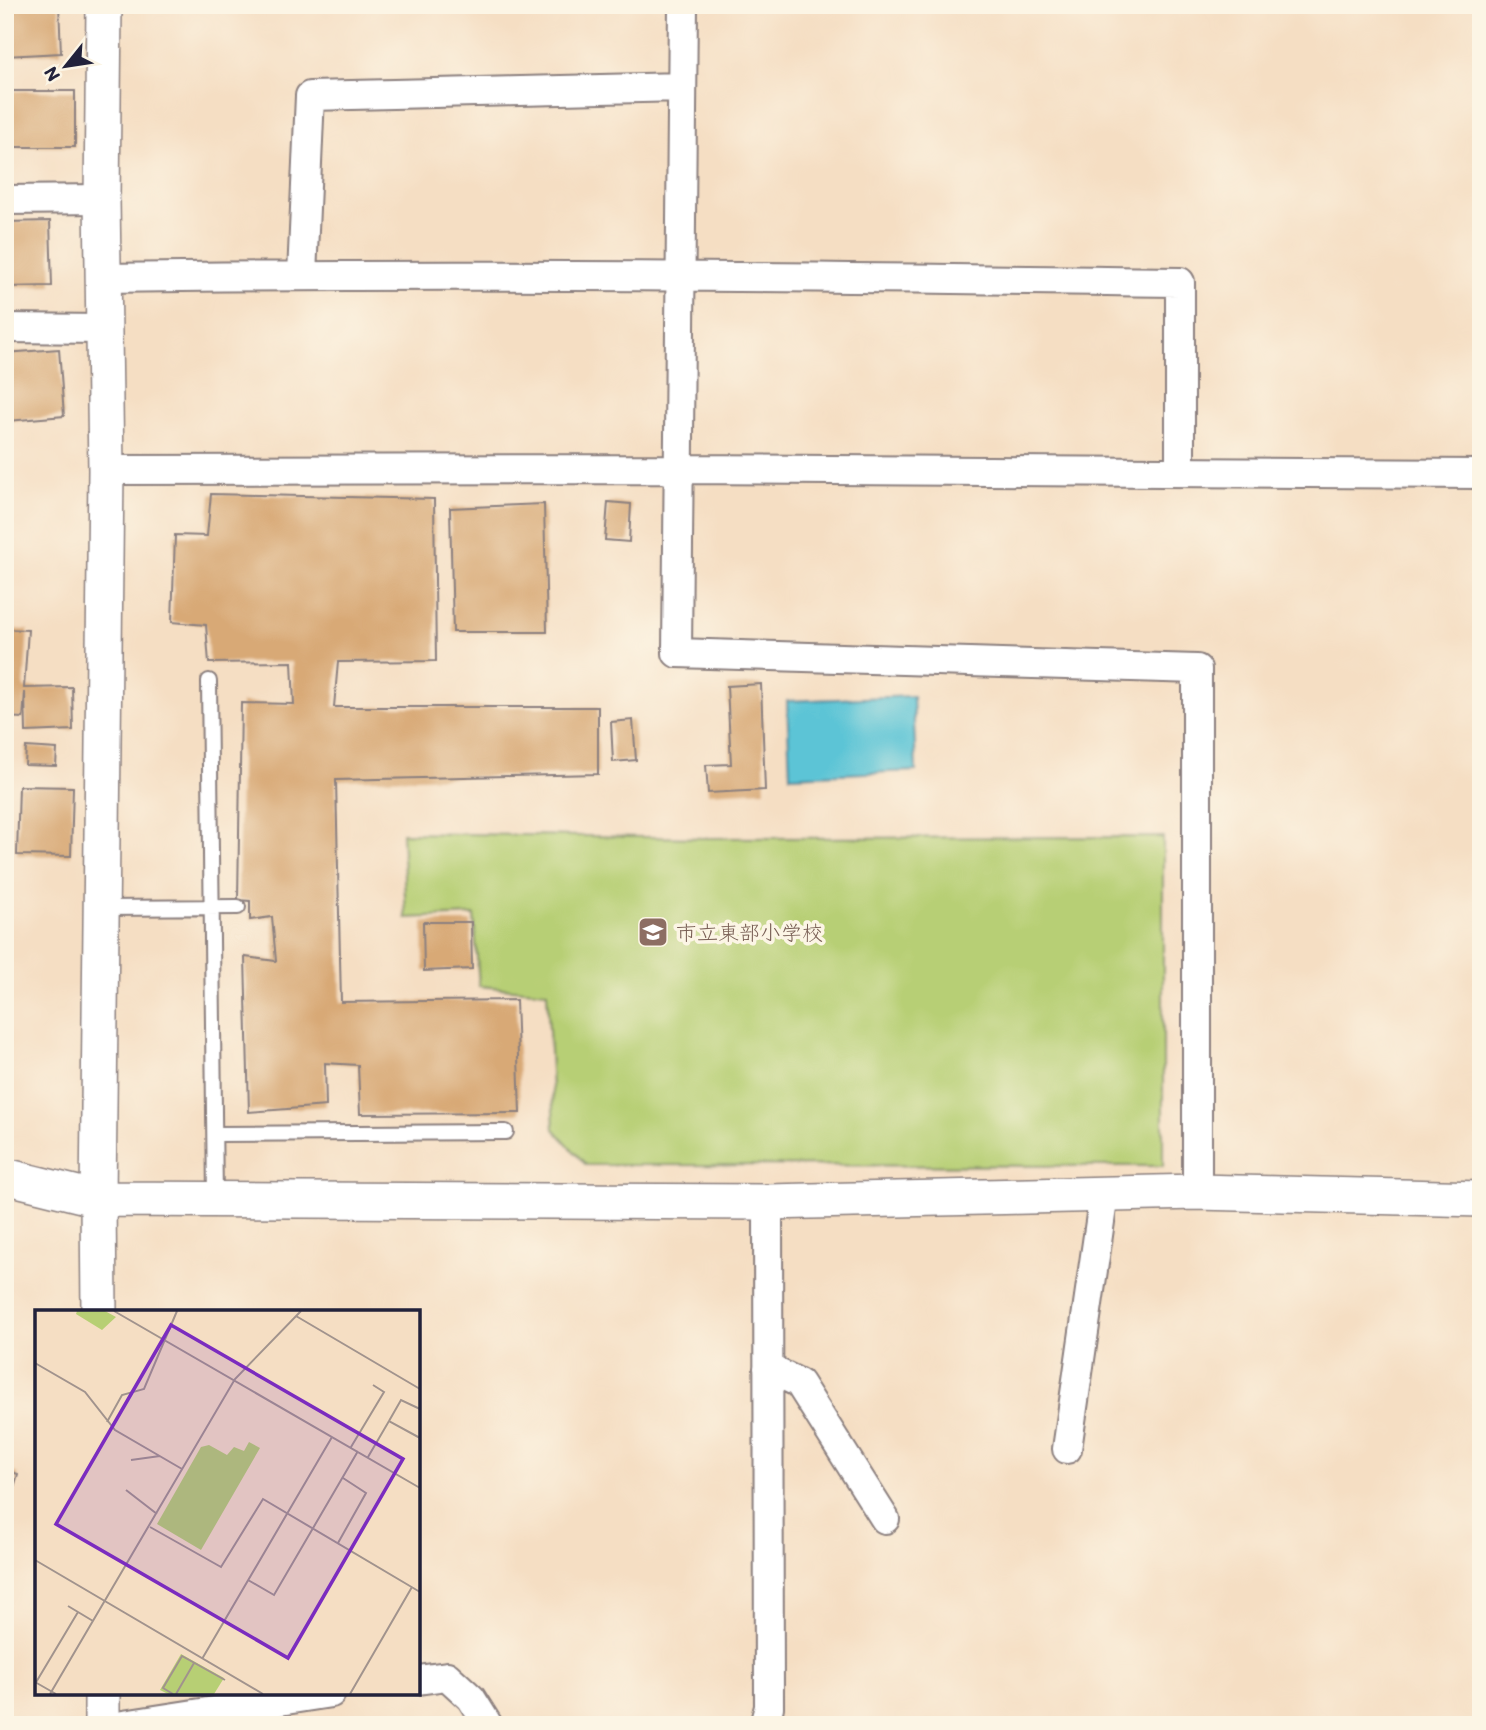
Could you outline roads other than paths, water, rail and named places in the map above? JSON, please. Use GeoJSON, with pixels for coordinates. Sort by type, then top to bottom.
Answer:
{"type":"FeatureCollection","features":[{"type":"Feature","properties":{"kind":"street"},"geometry":{"type":"LineString","coordinates":[[99,1310],[106,470],[102,199],[104,5]]}},
{"type":"Feature","properties":{"kind":"street"},"geometry":{"type":"LineString","coordinates":[[683,5],[677,653],[1197,669],[1198,1192]]}},
{"type":"Feature","properties":{"kind":"street"},"geometry":{"type":"LineString","coordinates":[[302,275],[310,96],[682,88]]}},
{"type":"Feature","properties":{"kind":"street"},"geometry":{"type":"LineString","coordinates":[[5,200],[102,199]]}},
{"type":"Feature","properties":{"kind":"street"},"geometry":{"type":"LineString","coordinates":[[103,278],[680,275],[1180,282],[1180,471]]}},
{"type":"Feature","properties":{"kind":"street"},"geometry":{"type":"LineString","coordinates":[[5,328],[103,329]]}},
{"type":"Feature","properties":{"kind":"street"},"geometry":{"type":"LineString","coordinates":[[106,470],[677,469],[1481,474]]}},
{"type":"Feature","properties":{"kind":"street"},"geometry":{"type":"LineString","coordinates":[[5,1176],[98,1199],[768,1202],[1198,1192],[1481,1199]]}},
{"type":"Feature","properties":{"kind":"street"},"geometry":{"type":"LineString","coordinates":[[1067,1448],[1104,1194]]}},
{"type":"Feature","properties":{"kind":"street"},"geometry":{"type":"LineString","coordinates":[[764,1725],[769,1707],[768,1202]]}},
{"type":"Feature","properties":{"kind":"street"},"geometry":{"type":"LineString","coordinates":[[768,1368],[799,1383],[885,1519]]}},
{"type":"Feature","properties":{"kind":"street"},"geometry":{"type":"LineString","coordinates":[[420,1680],[447,1676],[471,1698],[488,1725]]}},
{"type":"Feature","properties":{"kind":"street"},"geometry":{"type":"LineString","coordinates":[[102,1695],[102,1725]]}},
{"type":"Feature","properties":{"kind":"street"},"geometry":{"type":"LineString","coordinates":[[123,1725],[318,1695]]}},
{"type":"Feature","properties":{"kind":"lane"},"geometry":{"type":"LineString","coordinates":[[209,681],[215,1200]]}},
{"type":"Feature","properties":{"kind":"lane"},"geometry":{"type":"LineString","coordinates":[[101,908],[238,907]]}},
{"type":"Feature","properties":{"kind":"lane"},"geometry":{"type":"LineString","coordinates":[[215,1134],[506,1132]]}},
{"type":"Feature","properties":{"kind":"water"},"geometry":{"type":"Polygon","coordinates":[[[913,696],[916,771],[790,776],[787,701],[913,696]]]}},
{"type":"Feature","properties":{"kind":"place","name":"市立東部小学校"},"geometry":{"type":"Point","coordinates":[653,932]}}]}
